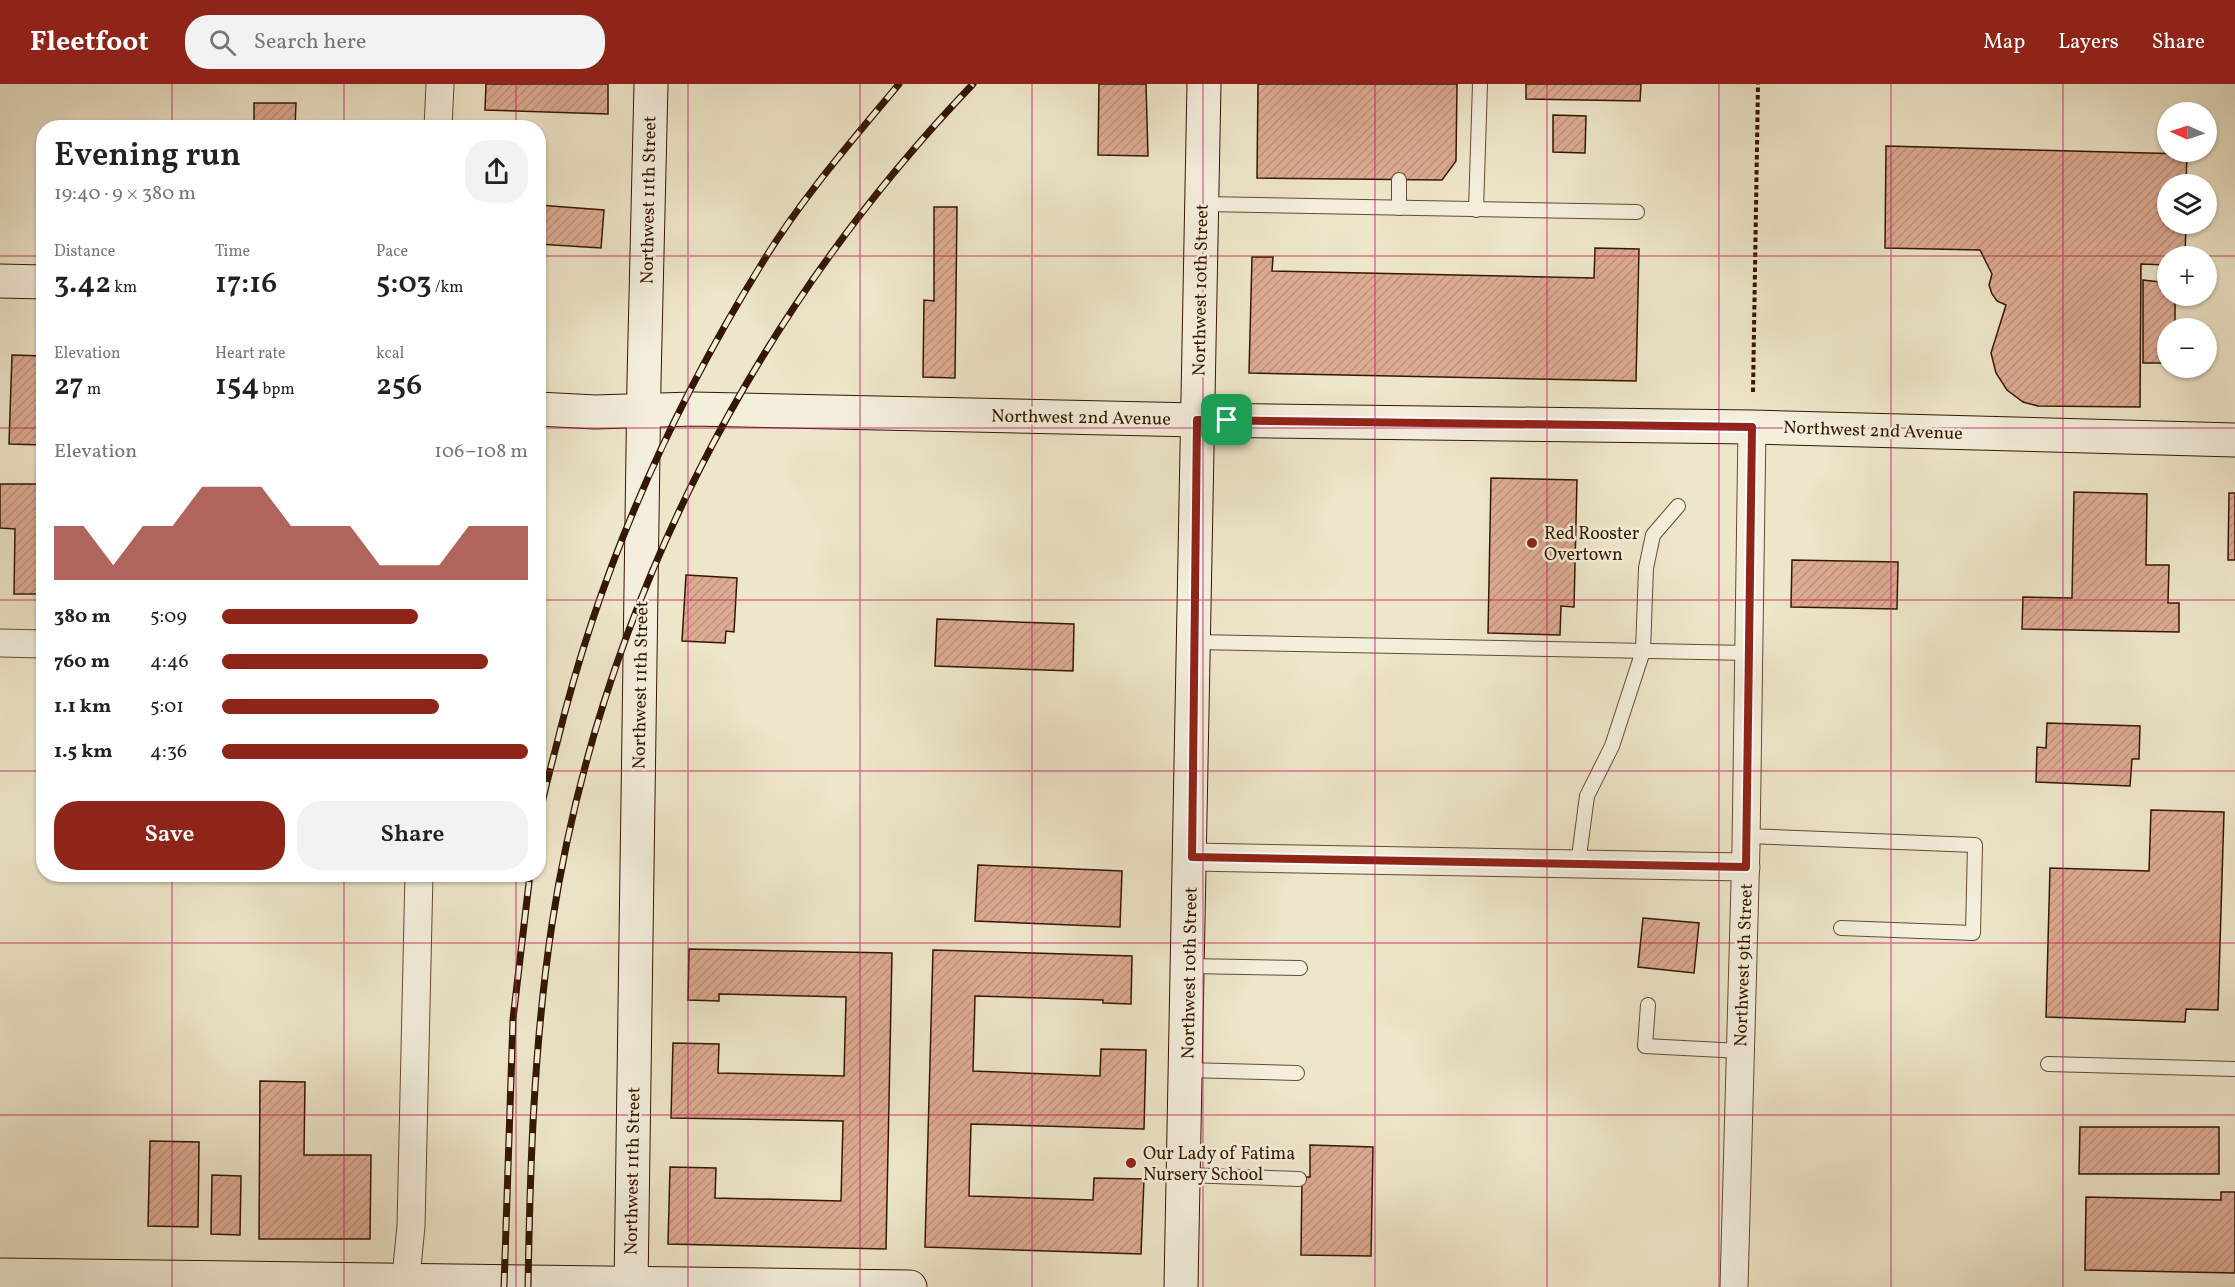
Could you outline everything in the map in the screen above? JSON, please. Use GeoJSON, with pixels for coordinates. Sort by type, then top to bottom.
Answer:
{"type":"FeatureCollection","features":[{"type":"Feature","properties":{"kind":"street"},"geometry":{"type":"LineString","coordinates":[[438,120],[440,84]]}},
{"type":"Feature","properties":{"kind":"street","name":"Northwest 11th Street"},"geometry":{"type":"LineString","coordinates":[[631,1284],[643,411],[651,84]]}},
{"type":"Feature","properties":{"kind":"street","name":"Northwest 10th Street"},"geometry":{"type":"LineString","coordinates":[[1181,1287],[1192,857],[1204,84]]}},
{"type":"Feature","properties":{"kind":"street"},"geometry":{"type":"LineString","coordinates":[[0,281],[36,282]]}},
{"type":"Feature","properties":{"kind":"street","name":"Northwest 2nd Avenue"},"geometry":{"type":"LineString","coordinates":[[546,409],[595,412],[693,408],[1197,420],[1752,414],[2235,440]]}},
{"type":"Feature","properties":{"kind":"street","name":"Northwest 9th Street"},"geometry":{"type":"LineString","coordinates":[[1734,1287],[1746,867],[1752,414]]}},
{"type":"Feature","properties":{"kind":"street"},"geometry":{"type":"LineString","coordinates":[[0,643],[36,644]]}},
{"type":"Feature","properties":{"kind":"street"},"geometry":{"type":"LineString","coordinates":[[1192,857],[1746,867]]}},
{"type":"Feature","properties":{"kind":"street"},"geometry":{"type":"LineString","coordinates":[[406,1283],[411,1226],[419,882]]}},
{"type":"Feature","properties":{"kind":"street"},"geometry":{"type":"LineString","coordinates":[[0,1275],[406,1283],[910,1287]]}},
{"type":"Feature","properties":{"kind":"lane"},"geometry":{"type":"LineString","coordinates":[[1476,210],[1480,84]]}},
{"type":"Feature","properties":{"kind":"lane"},"geometry":{"type":"LineString","coordinates":[[1398,208],[1399,180]]}},
{"type":"Feature","properties":{"kind":"lane"},"geometry":{"type":"LineString","coordinates":[[1202,204],[1637,212]]}},
{"type":"Feature","properties":{"kind":"lane"},"geometry":{"type":"LineString","coordinates":[[1578,864],[1587,796],[1612,746],[1643,651],[1646,568],[1653,535],[1678,506]]}},
{"type":"Feature","properties":{"kind":"lane"},"geometry":{"type":"LineString","coordinates":[[1195,642],[1749,653]]}},
{"type":"Feature","properties":{"kind":"lane"},"geometry":{"type":"LineString","coordinates":[[1746,836],[1976,845],[1972,933],[1841,928]]}},
{"type":"Feature","properties":{"kind":"lane"},"geometry":{"type":"LineString","coordinates":[[1188,966],[1300,968]]}},
{"type":"Feature","properties":{"kind":"lane"},"geometry":{"type":"LineString","coordinates":[[1647,1005],[1645,1046],[1741,1051]]}},
{"type":"Feature","properties":{"kind":"lane"},"geometry":{"type":"LineString","coordinates":[[2048,1064],[2235,1069]]}},
{"type":"Feature","properties":{"kind":"lane"},"geometry":{"type":"LineString","coordinates":[[1186,1070],[1297,1073]]}},
{"type":"Feature","properties":{"kind":"lane"},"geometry":{"type":"LineString","coordinates":[[1184,1175],[1299,1179]]}},
{"type":"Feature","properties":{"kind":"path"},"geometry":{"type":"LineString","coordinates":[[1752,414],[1758,84]]}},
{"type":"Feature","properties":{"kind":"building"},"geometry":{"type":"Polygon","coordinates":[[[486,84],[608,84],[608,114],[485,110],[486,84]]]}},
{"type":"Feature","properties":{"kind":"building"},"geometry":{"type":"Polygon","coordinates":[[[1099,84],[1146,84],[1148,156],[1098,155],[1099,84]]]}},
{"type":"Feature","properties":{"kind":"building"},"geometry":{"type":"Polygon","coordinates":[[[1258,84],[1457,84],[1456,161],[1442,180],[1257,178],[1258,84]]]}},
{"type":"Feature","properties":{"kind":"building"},"geometry":{"type":"Polygon","coordinates":[[[1526,84],[1641,84],[1640,101],[1526,99],[1526,84]]]}},
{"type":"Feature","properties":{"kind":"building"},"geometry":{"type":"Polygon","coordinates":[[[254,103],[296,103],[295,120],[254,120],[254,103]]]}},
{"type":"Feature","properties":{"kind":"building"},"geometry":{"type":"Polygon","coordinates":[[[1553,115],[1586,116],[1585,153],[1553,152],[1553,115]]]}},
{"type":"Feature","properties":{"kind":"building"},"geometry":{"type":"Polygon","coordinates":[[[1886,146],[2157,153],[2157,162],[2187,162],[2186,174],[2157,174],[2157,234],[2186,234],[2185,246],[2157,246],[2157,265],[2141,264],[2140,407],[2038,406],[2023,402],[2007,390],[1996,373],[1991,353],[2006,305],[1997,301],[1992,294],[1989,285],[1992,274],[1980,250],[1885,248],[1886,146]]]}},
{"type":"Feature","properties":{"kind":"building"},"geometry":{"type":"Polygon","coordinates":[[[546,206],[604,210],[601,248],[546,245],[546,206]]]}},
{"type":"Feature","properties":{"kind":"building"},"geometry":{"type":"Polygon","coordinates":[[[934,207],[957,207],[955,378],[923,377],[924,300],[934,301],[934,207]]]}},
{"type":"Feature","properties":{"kind":"building"},"geometry":{"type":"Polygon","coordinates":[[[1595,248],[1639,249],[1636,381],[1249,373],[1252,257],[1273,257],[1272,271],[1594,278],[1595,248]]]}},
{"type":"Feature","properties":{"kind":"building"},"geometry":{"type":"Polygon","coordinates":[[[2143,280],[2157,282],[2157,306],[2175,306],[2175,318],[2157,318],[2157,363],[2143,363],[2143,280]]]}},
{"type":"Feature","properties":{"kind":"building"},"geometry":{"type":"Polygon","coordinates":[[[12,355],[36,356],[36,445],[9,444],[12,355]]]}},
{"type":"Feature","properties":{"kind":"building","name":"Red Rooster Overtown"},"geometry":{"type":"Polygon","coordinates":[[[1491,478],[1577,480],[1574,607],[1561,606],[1560,635],[1488,633],[1491,478]]]}},
{"type":"Feature","properties":{"kind":"building"},"geometry":{"type":"Polygon","coordinates":[[[0,484],[36,484],[36,594],[14,594],[15,529],[0,528],[0,484]]]}},
{"type":"Feature","properties":{"kind":"building"},"geometry":{"type":"Polygon","coordinates":[[[2074,492],[2147,494],[2146,565],[2169,565],[2168,603],[2179,603],[2179,632],[2022,629],[2023,597],[2072,598],[2074,492]]]}},
{"type":"Feature","properties":{"kind":"building"},"geometry":{"type":"Polygon","coordinates":[[[2229,493],[2235,493],[2235,560],[2228,560],[2229,493]]]}},
{"type":"Feature","properties":{"kind":"building"},"geometry":{"type":"Polygon","coordinates":[[[1792,560],[1898,562],[1897,609],[1791,607],[1792,560]]]}},
{"type":"Feature","properties":{"kind":"building"},"geometry":{"type":"Polygon","coordinates":[[[686,575],[737,578],[734,632],[726,631],[725,643],[682,641],[686,575]]]}},
{"type":"Feature","properties":{"kind":"building"},"geometry":{"type":"Polygon","coordinates":[[[937,619],[1074,624],[1073,671],[935,666],[937,619]]]}},
{"type":"Feature","properties":{"kind":"building"},"geometry":{"type":"Polygon","coordinates":[[[2047,723],[2140,726],[2139,759],[2132,759],[2130,786],[2036,782],[2037,747],[2046,748],[2047,723]]]}},
{"type":"Feature","properties":{"kind":"building"},"geometry":{"type":"Polygon","coordinates":[[[2151,810],[2224,812],[2218,1010],[2186,1009],[2185,1022],[2046,1017],[2050,868],[2149,871],[2151,810]]]}},
{"type":"Feature","properties":{"kind":"building"},"geometry":{"type":"Polygon","coordinates":[[[978,865],[1122,871],[1120,927],[975,921],[978,865]]]}},
{"type":"Feature","properties":{"kind":"building"},"geometry":{"type":"Polygon","coordinates":[[[1643,918],[1699,923],[1694,973],[1638,967],[1643,918]]]}},
{"type":"Feature","properties":{"kind":"building"},"geometry":{"type":"Polygon","coordinates":[[[689,949],[892,953],[886,1249],[668,1244],[670,1167],[716,1168],[715,1198],[841,1201],[843,1121],[671,1118],[673,1043],[719,1044],[718,1073],[844,1076],[846,997],[719,994],[719,1001],[688,1000],[689,949]]]}},
{"type":"Feature","properties":{"kind":"building"},"geometry":{"type":"Polygon","coordinates":[[[933,950],[1132,956],[1131,1004],[1103,1003],[1103,1000],[975,996],[973,1071],[1100,1076],[1101,1049],[1146,1050],[1144,1129],[971,1124],[969,1196],[1093,1200],[1094,1178],[1144,1179],[1141,1254],[925,1247],[933,950]]]}},
{"type":"Feature","properties":{"kind":"building"},"geometry":{"type":"Polygon","coordinates":[[[260,1081],[305,1082],[304,1155],[371,1155],[370,1239],[259,1239],[260,1081]]]}},
{"type":"Feature","properties":{"kind":"building"},"geometry":{"type":"Polygon","coordinates":[[[2080,1127],[2219,1127],[2219,1174],[2079,1174],[2080,1127]]]}},
{"type":"Feature","properties":{"kind":"building"},"geometry":{"type":"Polygon","coordinates":[[[150,1141],[199,1142],[198,1227],[148,1226],[150,1141]]]}},
{"type":"Feature","properties":{"kind":"building"},"geometry":{"type":"Polygon","coordinates":[[[1310,1145],[1373,1147],[1371,1256],[1301,1255],[1302,1177],[1310,1177],[1310,1145]]]}},
{"type":"Feature","properties":{"kind":"building"},"geometry":{"type":"Polygon","coordinates":[[[212,1175],[241,1176],[240,1235],[211,1234],[212,1175]]]}},
{"type":"Feature","properties":{"kind":"building"},"geometry":{"type":"Polygon","coordinates":[[[2221,1192],[2235,1192],[2235,1273],[2085,1270],[2086,1197],[2221,1200],[2221,1192]]]}},
{"type":"Feature","properties":{"kind":"railway"},"geometry":{"type":"LineString","coordinates":[[546,786],[575,677],[616,554],[641,494],[697,378],[761,265],[792,217],[899,84]]}},
{"type":"Feature","properties":{"kind":"railway"},"geometry":{"type":"LineString","coordinates":[[528,1287],[534,1105],[546,969],[552,924],[575,807],[607,692],[649,580],[698,472],[756,367],[822,267],[894,173],[973,84]]}},
{"type":"Feature","properties":{"kind":"railway"},"geometry":{"type":"LineString","coordinates":[[504,1287],[513,1019],[529,882]]}},
{"type":"Feature","properties":{"kind":"place","name":"Red Rooster Overtown"},"geometry":{"type":"Point","coordinates":[1532,543]}},
{"type":"Feature","properties":{"kind":"place","name":"Our Lady of Fatima Nursery School"},"geometry":{"type":"Point","coordinates":[1131,1163]}},
{"type":"Feature","properties":{"kind":"route"},"geometry":{"type":"LineString","coordinates":[[1197,420],[1227,420],[1752,427],[1746,867],[1192,857],[1197,420]]}}]}
